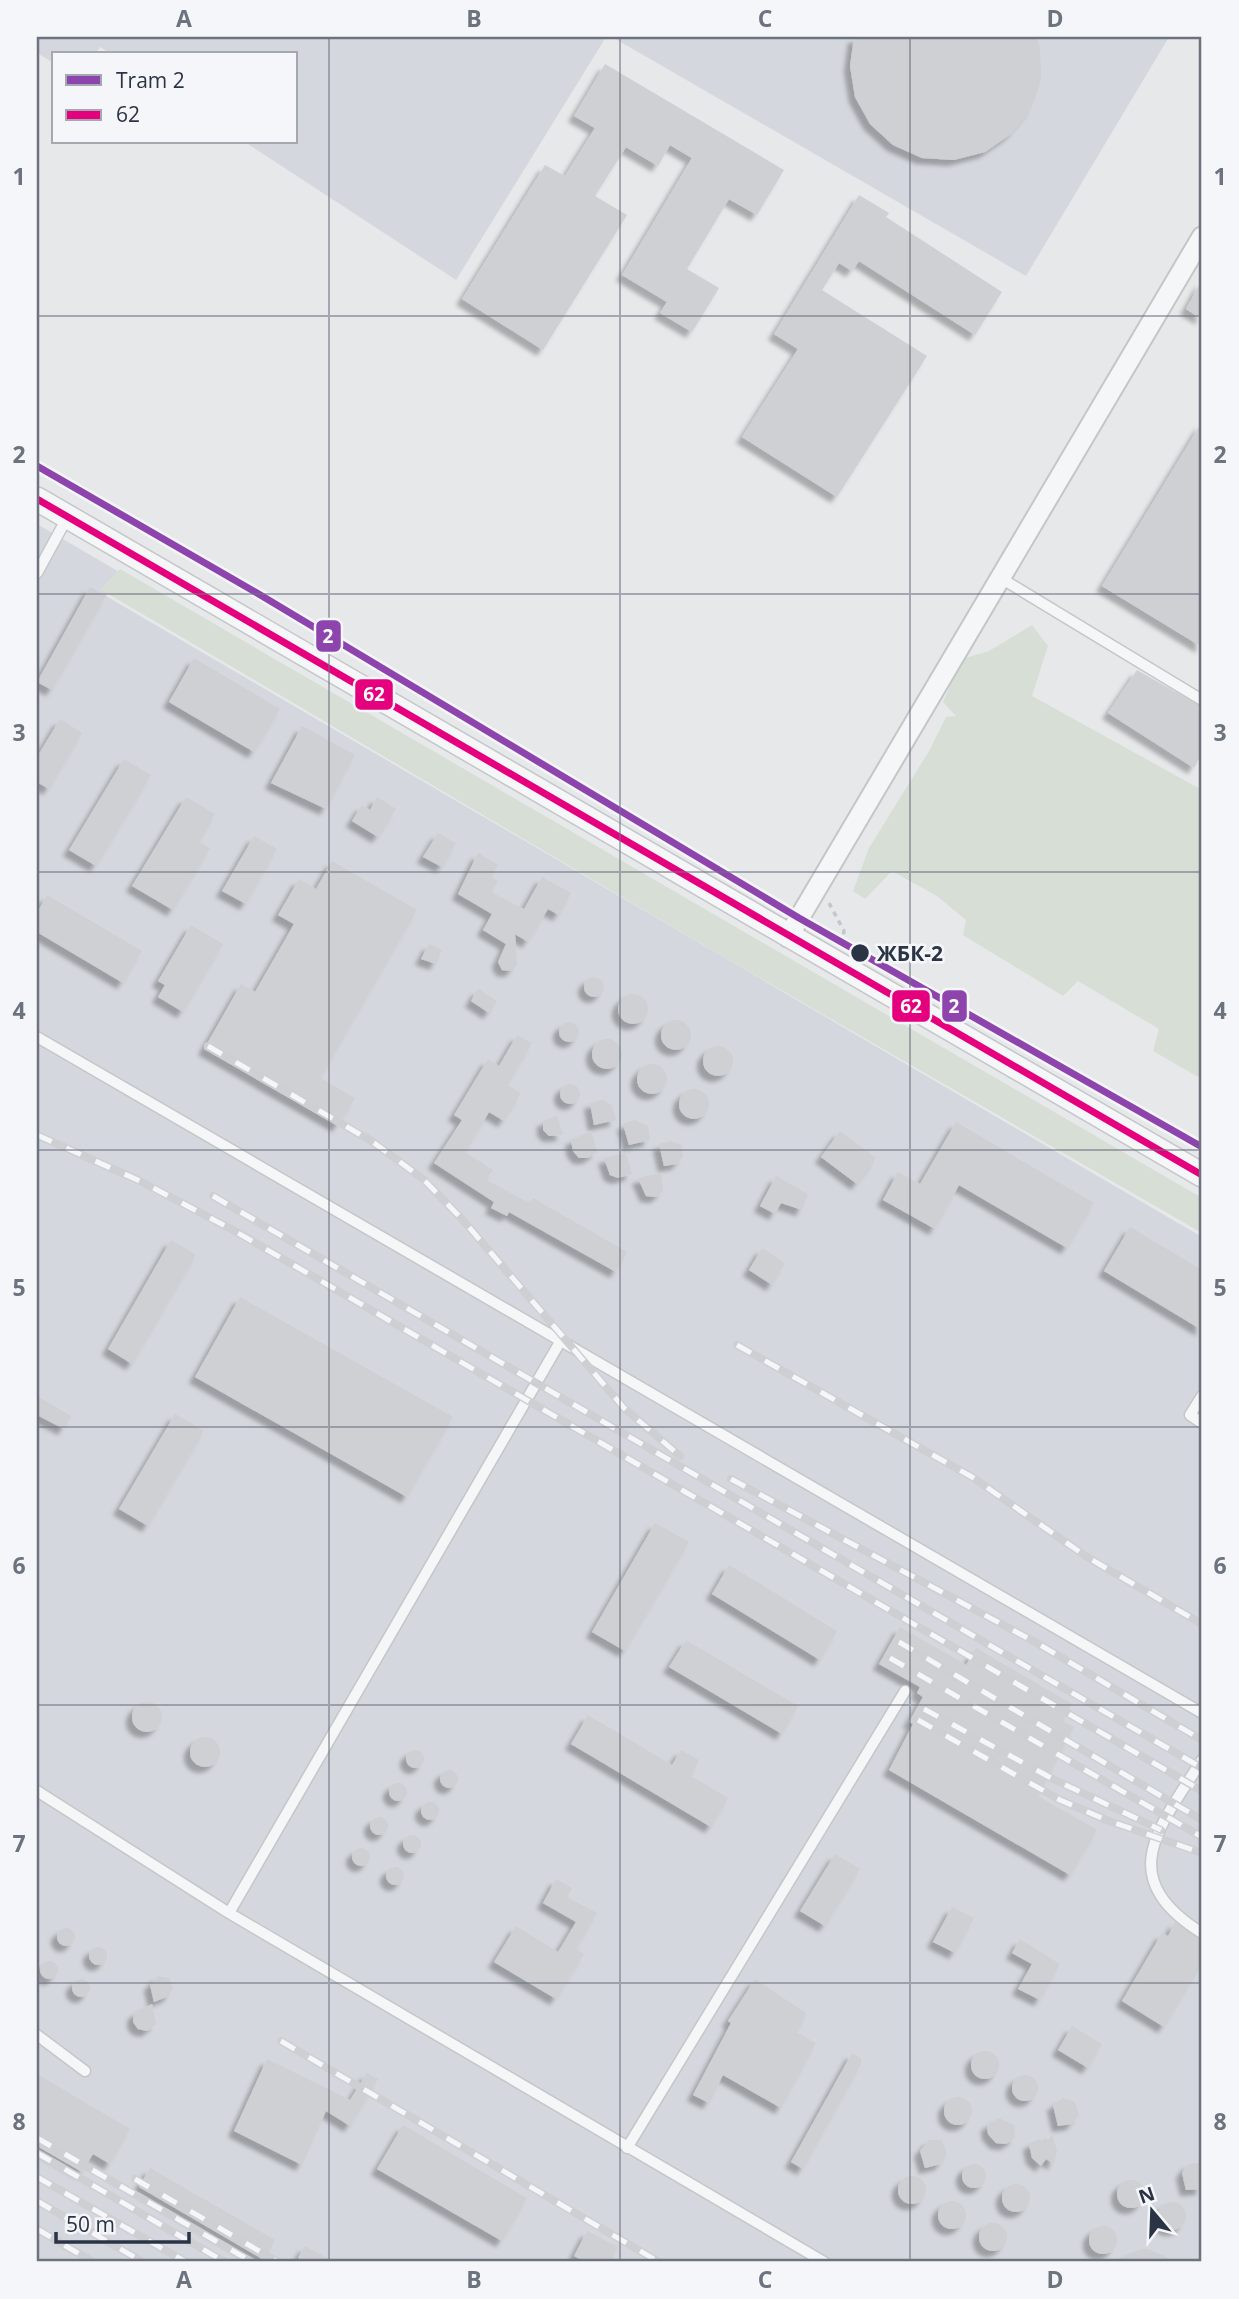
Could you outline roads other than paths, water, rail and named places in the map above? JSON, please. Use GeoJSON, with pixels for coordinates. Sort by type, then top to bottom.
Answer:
{"type":"FeatureCollection","features":[{"type":"Feature","properties":{"kind":"street"},"geometry":{"type":"LineString","coordinates":[[788,937],[919,720],[999,577],[1202,237]]}},
{"type":"Feature","properties":{"kind":"street"},"geometry":{"type":"LineString","coordinates":[[37,499],[1202,1175]]}},
{"type":"Feature","properties":{"kind":"lane"},"geometry":{"type":"LineString","coordinates":[[37,573],[67,517]]}},
{"type":"Feature","properties":{"kind":"lane"},"geometry":{"type":"LineString","coordinates":[[999,577],[1202,700]]}},
{"type":"Feature","properties":{"kind":"lane"},"geometry":{"type":"LineString","coordinates":[[37,1037],[1202,1713]]}},
{"type":"Feature","properties":{"kind":"lane"},"geometry":{"type":"LineString","coordinates":[[229,1913],[560,1342]]}},
{"type":"Feature","properties":{"kind":"lane"},"geometry":{"type":"LineString","coordinates":[[1202,1396],[1190,1415],[1202,1423]]}},
{"type":"Feature","properties":{"kind":"lane"},"geometry":{"type":"LineString","coordinates":[[627,2148],[905,1691]]}},
{"type":"Feature","properties":{"kind":"lane"},"geometry":{"type":"LineString","coordinates":[[1202,1760],[1159,1829],[1151,1866],[1161,1900],[1180,1919],[1202,1933]]}},
{"type":"Feature","properties":{"kind":"lane"},"geometry":{"type":"LineString","coordinates":[[37,1791],[229,1913],[824,2262]]}},
{"type":"Feature","properties":{"kind":"lane"},"geometry":{"type":"LineString","coordinates":[[37,2035],[85,2071]]}},
{"type":"Feature","properties":{"kind":"railway"},"geometry":{"type":"LineString","coordinates":[[208,1046],[373,1142],[423,1179],[462,1219],[624,1408],[680,1456]]}},
{"type":"Feature","properties":{"kind":"railway"},"geometry":{"type":"LineString","coordinates":[[37,1135],[140,1181],[233,1230],[1202,1791]]}},
{"type":"Feature","properties":{"kind":"railway"},"geometry":{"type":"LineString","coordinates":[[213,1196],[1202,1768]]}},
{"type":"Feature","properties":{"kind":"railway"},"geometry":{"type":"LineString","coordinates":[[737,1345],[972,1477],[1087,1557],[1202,1624]]}},
{"type":"Feature","properties":{"kind":"railway"},"geometry":{"type":"LineString","coordinates":[[731,1479],[1035,1642],[1202,1740]]}},
{"type":"Feature","properties":{"kind":"railway"},"geometry":{"type":"LineString","coordinates":[[899,1642],[1202,1820]]}},
{"type":"Feature","properties":{"kind":"railway"},"geometry":{"type":"LineString","coordinates":[[890,1658],[1202,1837]]}},
{"type":"Feature","properties":{"kind":"railway"},"geometry":{"type":"LineString","coordinates":[[924,1709],[1053,1779],[1161,1830]]}},
{"type":"Feature","properties":{"kind":"railway"},"geometry":{"type":"LineString","coordinates":[[918,1720],[1060,1800],[1109,1821],[1202,1853]]}},
{"type":"Feature","properties":{"kind":"railway"},"geometry":{"type":"LineString","coordinates":[[281,2041],[659,2262]]}},
{"type":"Feature","properties":{"kind":"railway"},"geometry":{"type":"LineString","coordinates":[[37,2138],[252,2262]]}},
{"type":"Feature","properties":{"kind":"railway"},"geometry":{"type":"LineString","coordinates":[[37,2153],[225,2262]]}},
{"type":"Feature","properties":{"kind":"railway"},"geometry":{"type":"LineString","coordinates":[[37,2177],[186,2262]]}},
{"type":"Feature","properties":{"kind":"railway"},"geometry":{"type":"LineString","coordinates":[[135,2179],[278,2262]]}},
{"type":"Feature","properties":{"kind":"railway"},"geometry":{"type":"LineString","coordinates":[[37,2201],[143,2262]]}},
{"type":"Feature","properties":{"kind":"railway"},"geometry":{"type":"LineString","coordinates":[[37,2229],[93,2262]]}},
{"type":"Feature","properties":{"kind":"tram line","name":"2"},"geometry":{"type":"LineString","coordinates":[[37,466],[257,593],[799,918],[1202,1147]]}},
{"type":"Feature","properties":{"kind":"place","name":"ЖБК-2"},"geometry":{"type":"Point","coordinates":[860,953]}}]}
